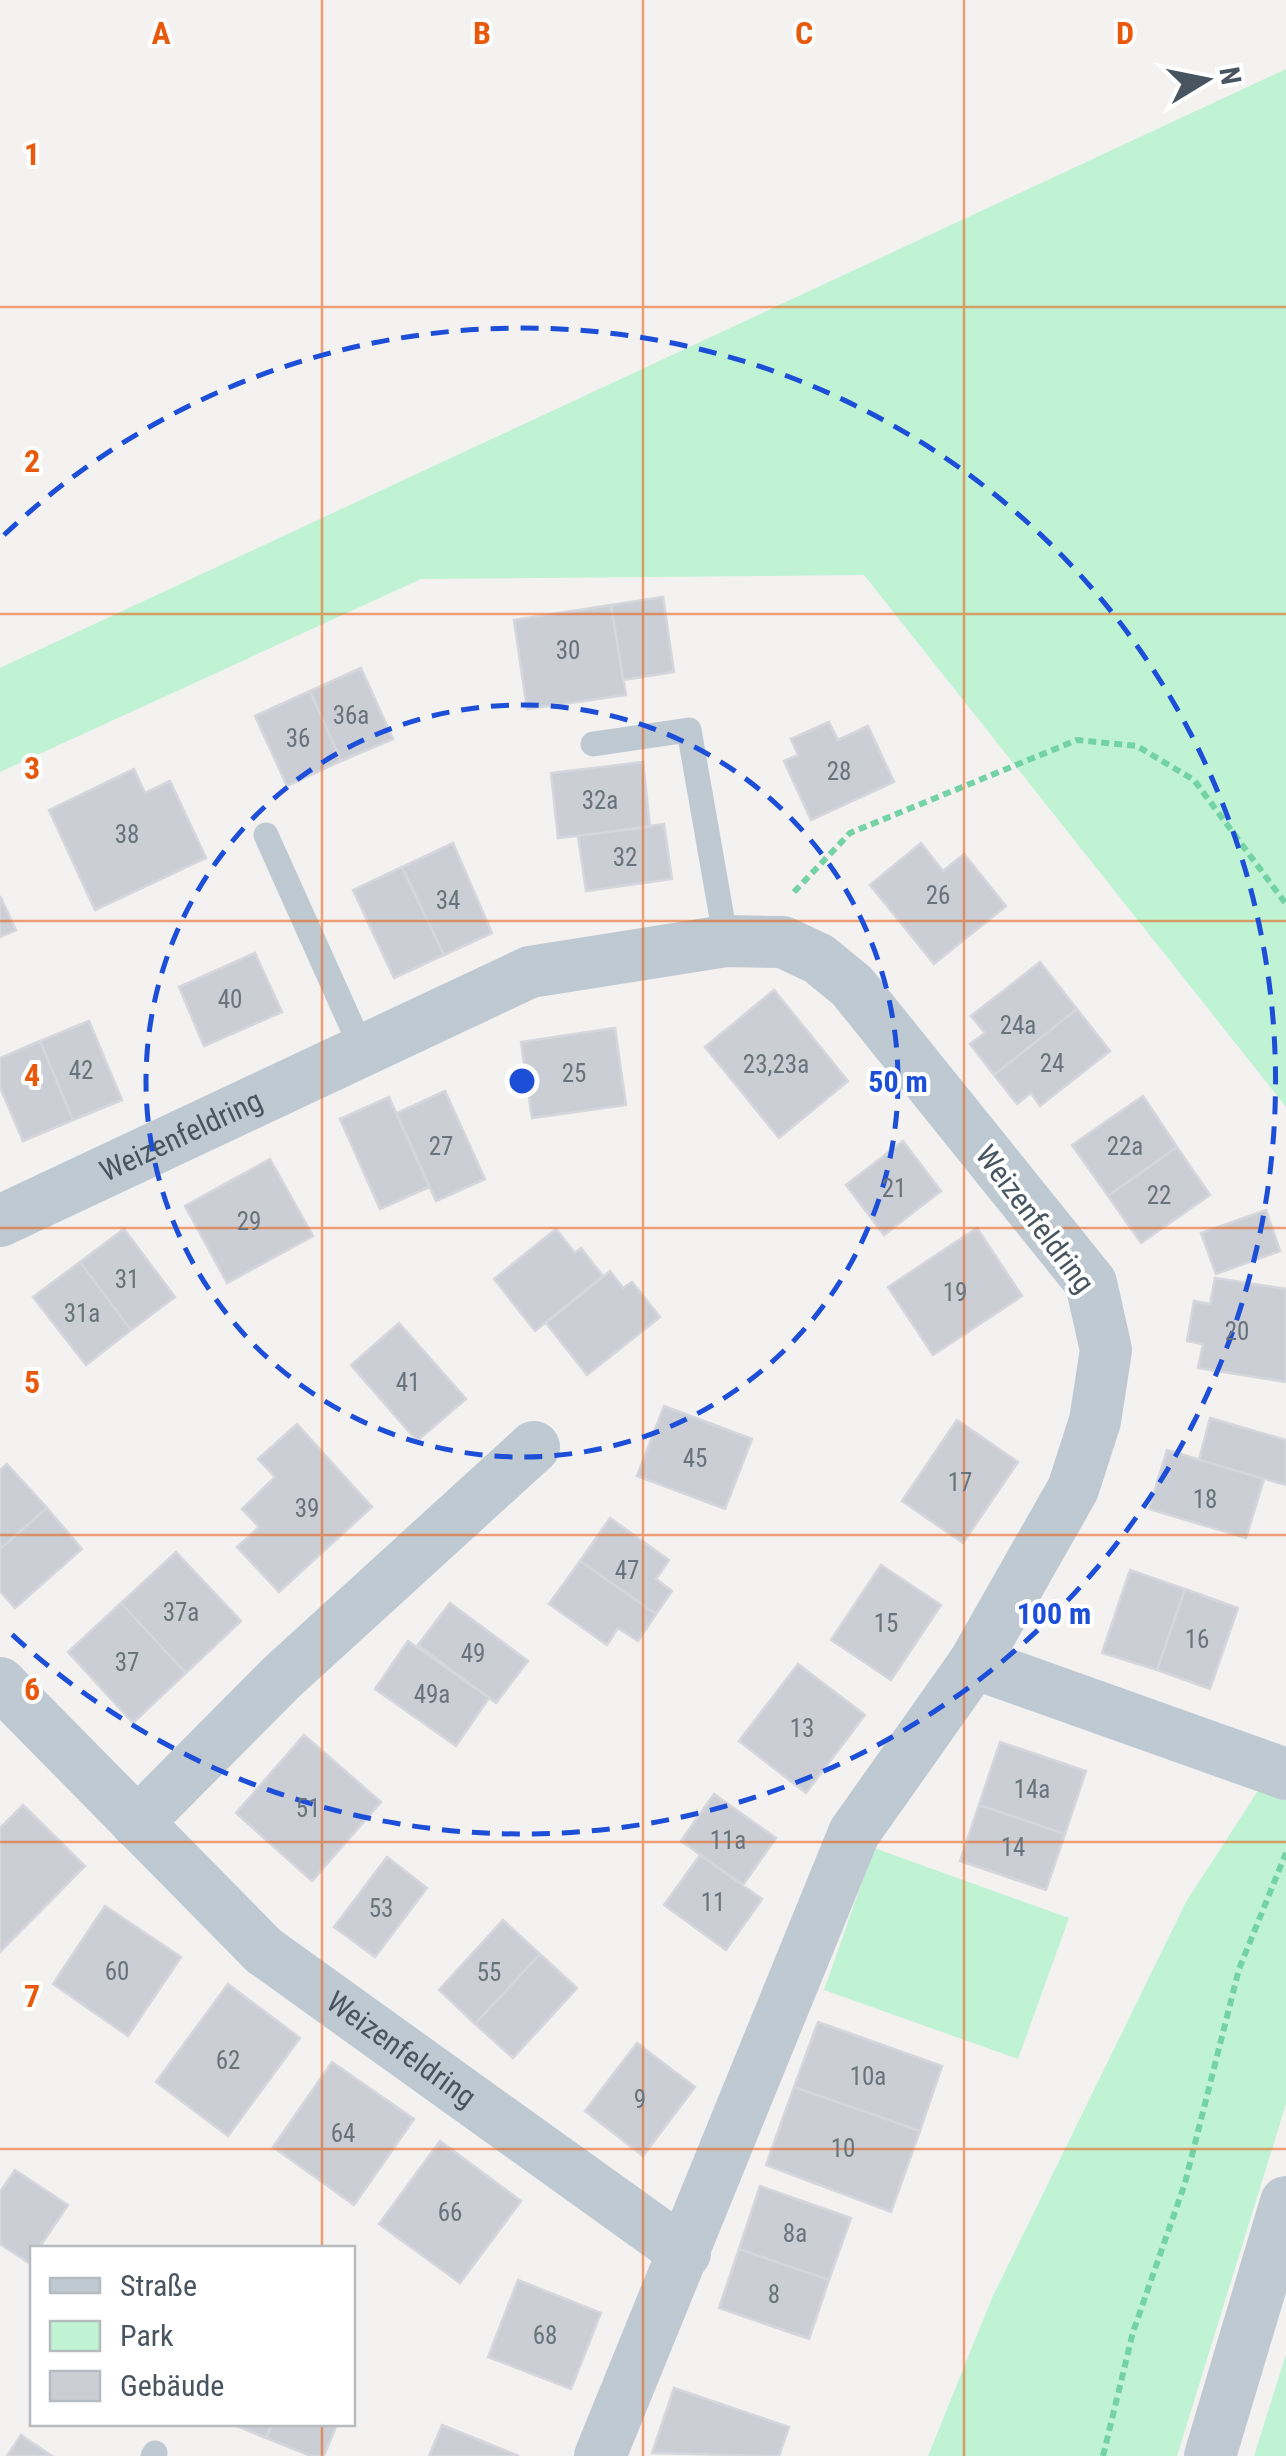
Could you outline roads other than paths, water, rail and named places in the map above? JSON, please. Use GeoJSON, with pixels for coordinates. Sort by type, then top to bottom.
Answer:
{"type":"FeatureCollection","features":[{"type":"Feature","properties":{"kind":"street","name":"Weizenfeldring"},"geometry":{"type":"LineString","coordinates":[[0,1222],[530,972],[726,940],[783,942],[819,959],[852,986],[1091,1283],[1102,1316],[1106,1350],[1095,1421],[1074,1488],[974,1663],[854,1832],[600,2456]]}},
{"type":"Feature","properties":{"kind":"street"},"geometry":{"type":"LineString","coordinates":[[137,1823],[282,1677],[534,1446]]}},
{"type":"Feature","properties":{"kind":"street"},"geometry":{"type":"LineString","coordinates":[[974,1663],[1286,1774]]}},
{"type":"Feature","properties":{"kind":"street","name":"Weizenfeldring"},"geometry":{"type":"LineString","coordinates":[[0,1683],[264,1951],[685,2252]]}},
{"type":"Feature","properties":{"kind":"street"},"geometry":{"type":"LineString","coordinates":[[1210,2456],[1286,2202]]}},
{"type":"Feature","properties":{"kind":"lane"},"geometry":{"type":"LineString","coordinates":[[594,744],[689,730],[726,940]]}},
{"type":"Feature","properties":{"kind":"lane"},"geometry":{"type":"LineString","coordinates":[[266,835],[362,1049]]}}]}
